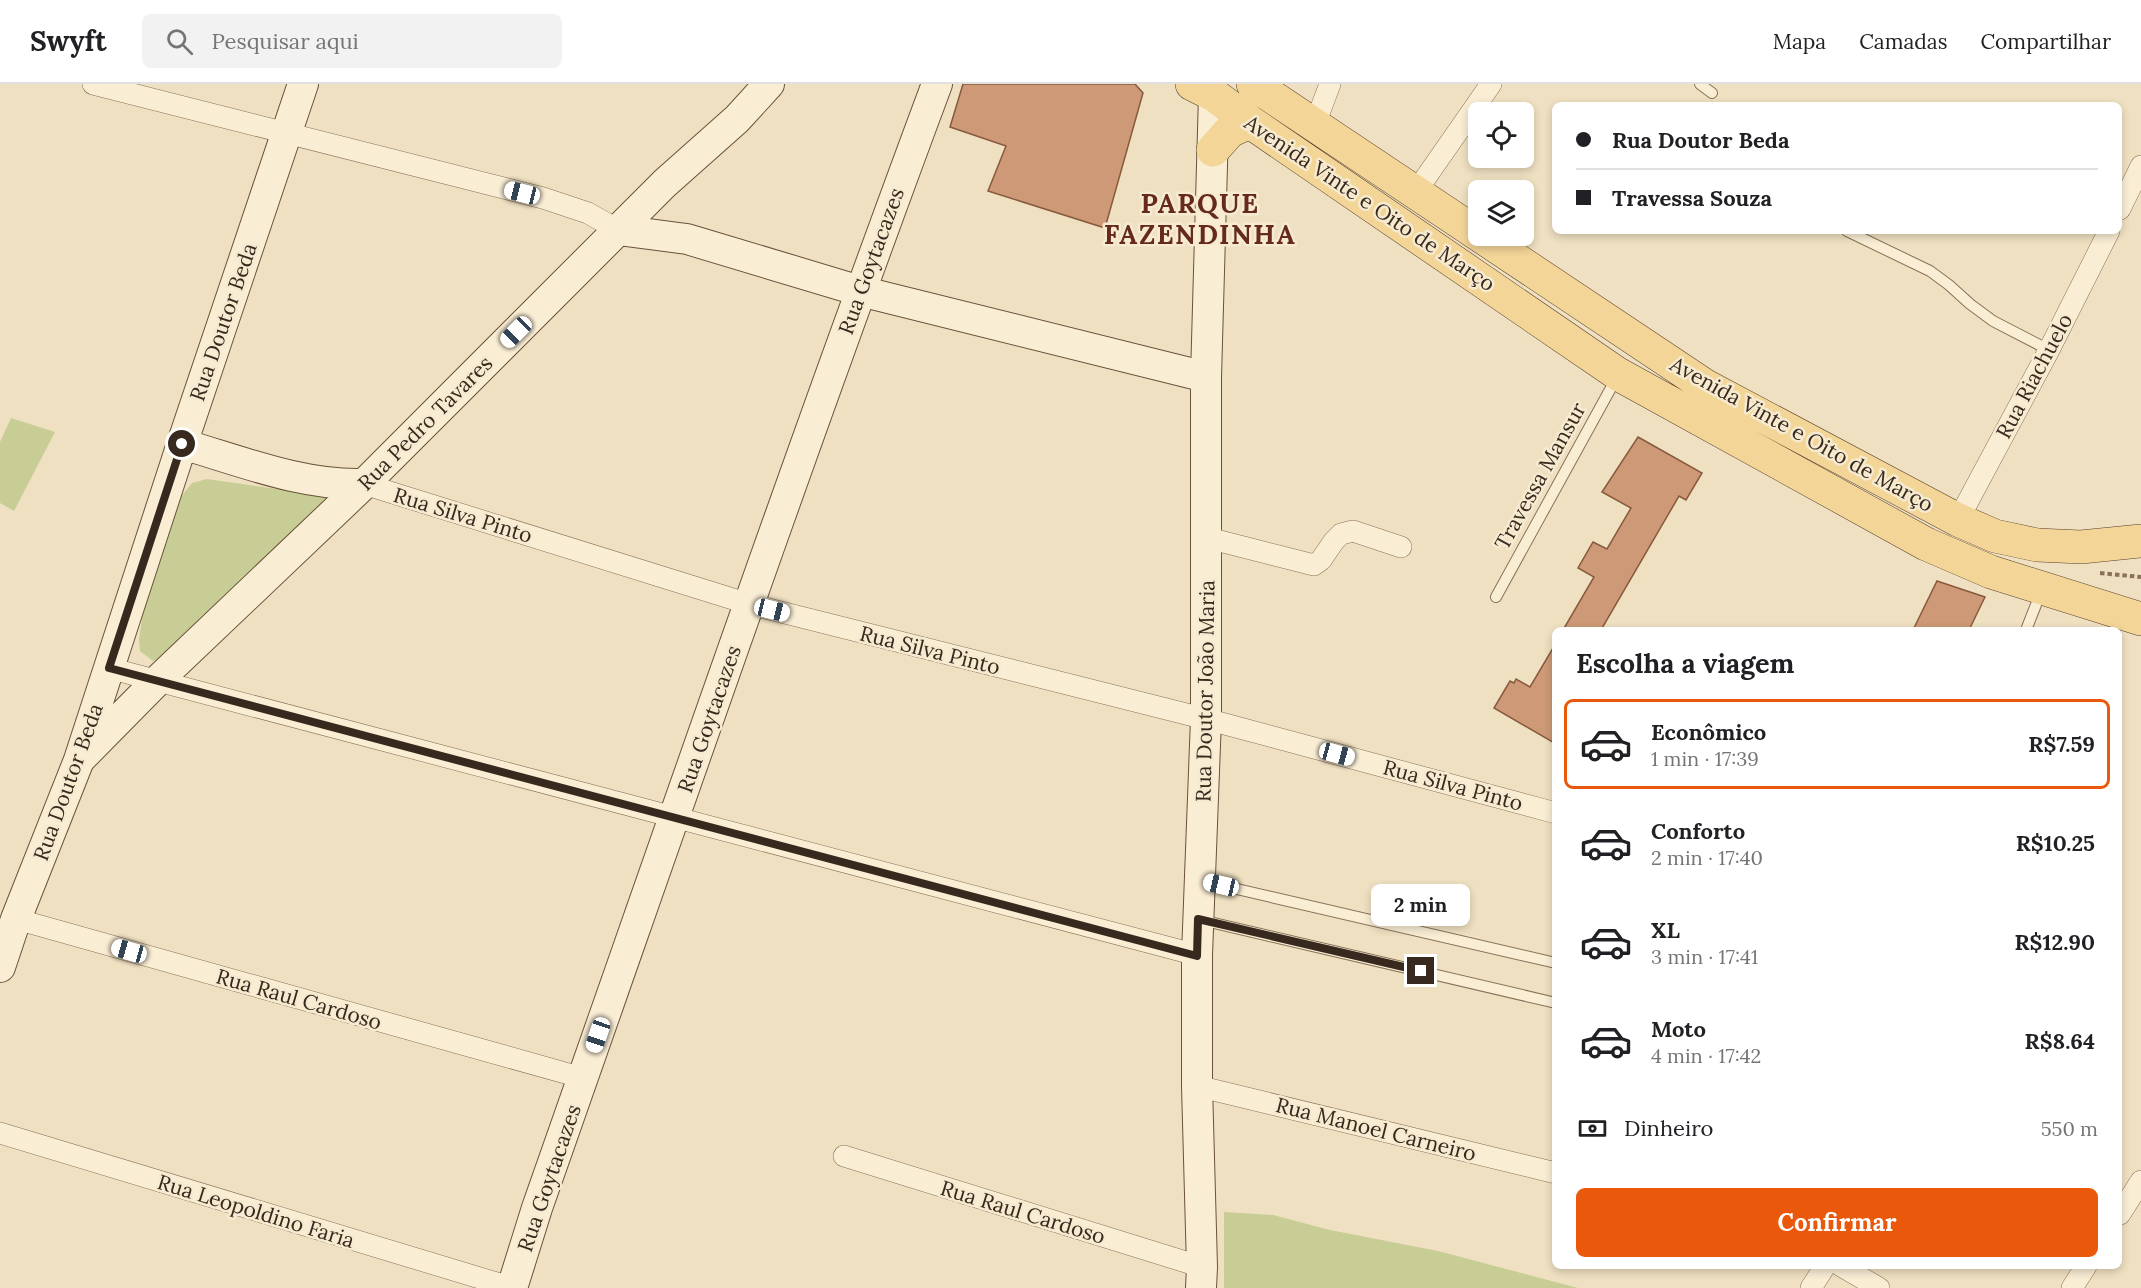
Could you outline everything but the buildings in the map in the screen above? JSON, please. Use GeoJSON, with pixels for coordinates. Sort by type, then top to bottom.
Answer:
{"type":"FeatureCollection","features":[{"type":"Feature","properties":{"kind":"main road","name":"Avenida Vinte e Oito de Março"},"geometry":{"type":"LineString","coordinates":[[1253,84],[1704,385],[1958,520],[1995,536],[2037,545],[2081,548],[2140,541]]}},
{"type":"Feature","properties":{"kind":"main road","name":"Avenida Vinte e Oito de Março"},"geometry":{"type":"LineString","coordinates":[[1207,88],[1250,122],[1618,374],[1926,544],[1991,572],[2141,619]]}},
{"type":"Feature","properties":{"kind":"main road"},"geometry":{"type":"LineString","coordinates":[[1214,150],[1230,131],[1250,122]]}},
{"type":"Feature","properties":{"kind":"main road"},"geometry":{"type":"LineString","coordinates":[[2048,591],[2083,586],[2141,603]]}},
{"type":"Feature","properties":{"kind":"street"},"geometry":{"type":"LineString","coordinates":[[93,84],[543,198],[588,213],[618,230],[687,238],[860,291],[1206,377]]}},
{"type":"Feature","properties":{"kind":"street","name":"Rua Doutor Beda"},"geometry":{"type":"LineString","coordinates":[[0,967],[16,919],[79,760],[303,84]]}},
{"type":"Feature","properties":{"kind":"street","name":"Rua Pedro Tavares"},"geometry":{"type":"LineString","coordinates":[[79,760],[364,484],[665,183],[737,118],[770,84]]}},
{"type":"Feature","properties":{"kind":"street","name":"Rua Goytacazes"},"geometry":{"type":"LineString","coordinates":[[512,1288],[537,1208],[749,604],[860,291],[937,84]]}},
{"type":"Feature","properties":{"kind":"street"},"geometry":{"type":"LineString","coordinates":[[1316,124],[1330,84]]}},
{"type":"Feature","properties":{"kind":"street"},"geometry":{"type":"LineString","coordinates":[[1415,193],[1491,84]]}},
{"type":"Feature","properties":{"kind":"street","name":"Rua Doutor João Maria"},"geometry":{"type":"LineString","coordinates":[[1201,1277],[1197,956],[1206,719],[1208,538],[1206,377],[1214,150],[1207,88]]}},
{"type":"Feature","properties":{"kind":"street"},"geometry":{"type":"LineString","coordinates":[[2122,205],[2141,166]]}},
{"type":"Feature","properties":{"kind":"street"},"geometry":{"type":"LineString","coordinates":[[665,183],[663,208],[670,224],[687,238]]}},
{"type":"Feature","properties":{"kind":"street","name":"Rua Riachuelo"},"geometry":{"type":"LineString","coordinates":[[1958,520],[2049,350],[2107,234]]}},
{"type":"Feature","properties":{"kind":"street","name":"Rua Silva Pinto"},"geometry":{"type":"LineString","coordinates":[[182,444],[308,480],[336,484],[364,484],[749,604],[1206,719],[1552,812]]}},
{"type":"Feature","properties":{"kind":"street"},"geometry":{"type":"LineString","coordinates":[[308,480],[320,492],[331,515]]}},
{"type":"Feature","properties":{"kind":"street"},"geometry":{"type":"LineString","coordinates":[[1208,538],[1314,565],[1321,561],[1341,534],[1353,531],[1401,547]]}},
{"type":"Feature","properties":{"kind":"street"},"geometry":{"type":"LineString","coordinates":[[109,668],[1197,956]]}},
{"type":"Feature","properties":{"kind":"street","name":"Rua Raul Cardoso"},"geometry":{"type":"LineString","coordinates":[[16,919],[583,1078]]}},
{"type":"Feature","properties":{"kind":"street","name":"Rua Manoel Carneiro"},"geometry":{"type":"LineString","coordinates":[[1197,1086],[1552,1172]]}},
{"type":"Feature","properties":{"kind":"street","name":"Rua Leopoldino Faria"},"geometry":{"type":"LineString","coordinates":[[0,1133],[512,1288]]}},
{"type":"Feature","properties":{"kind":"street","name":"Rua Raul Cardoso"},"geometry":{"type":"LineString","coordinates":[[844,1156],[1201,1277]]}},
{"type":"Feature","properties":{"kind":"street"},"geometry":{"type":"LineString","coordinates":[[2122,1211],[2141,1181]]}},
{"type":"Feature","properties":{"kind":"street"},"geometry":{"type":"LineString","coordinates":[[1811,1288],[1823,1269]]}},
{"type":"Feature","properties":{"kind":"street"},"geometry":{"type":"LineString","coordinates":[[1846,1269],[1879,1288]]}},
{"type":"Feature","properties":{"kind":"street"},"geometry":{"type":"LineString","coordinates":[[2072,1288],[2084,1269]]}},
{"type":"Feature","properties":{"kind":"lane"},"geometry":{"type":"LineString","coordinates":[[1700,84],[1712,93]]}},
{"type":"Feature","properties":{"kind":"lane"},"geometry":{"type":"LineString","coordinates":[[1853,234],[1930,271],[1993,321],[2049,350]]}},
{"type":"Feature","properties":{"kind":"lane","name":"Travessa Mansur"},"geometry":{"type":"LineString","coordinates":[[1496,597],[1618,374]]}},
{"type":"Feature","properties":{"kind":"lane"},"geometry":{"type":"LineString","coordinates":[[2028,627],[2048,591]]}},
{"type":"Feature","properties":{"kind":"lane"},"geometry":{"type":"LineString","coordinates":[[1199,880],[1552,962]]}},
{"type":"Feature","properties":{"kind":"lane"},"geometry":{"type":"LineString","coordinates":[[1198,919],[1552,1002]]}},
{"type":"Feature","properties":{"kind":"green space"},"geometry":{"type":"Polygon","coordinates":[[[11,418],[55,432],[14,511],[0,503],[0,442],[11,418]]]}},
{"type":"Feature","properties":{"kind":"green space"},"geometry":{"type":"Polygon","coordinates":[[[207,479],[324,496],[343,496],[168,654],[153,661],[140,651],[139,640],[144,604],[180,498],[192,483],[207,479]]]}},
{"type":"Feature","properties":{"kind":"green space"},"geometry":{"type":"Polygon","coordinates":[[[1224,1212],[1273,1215],[1330,1230],[1438,1251],[1578,1288],[1224,1288],[1224,1212]]]}},
{"type":"Feature","properties":{"kind":"district","name":"PARQUE FAZENDINHA"},"geometry":{"type":"Point","coordinates":[1200,218]}},
{"type":"Feature","properties":{"kind":"route"},"geometry":{"type":"LineString","coordinates":[[182,444],[109,668],[1197,956],[1198,919],[1421,971]]}}]}
